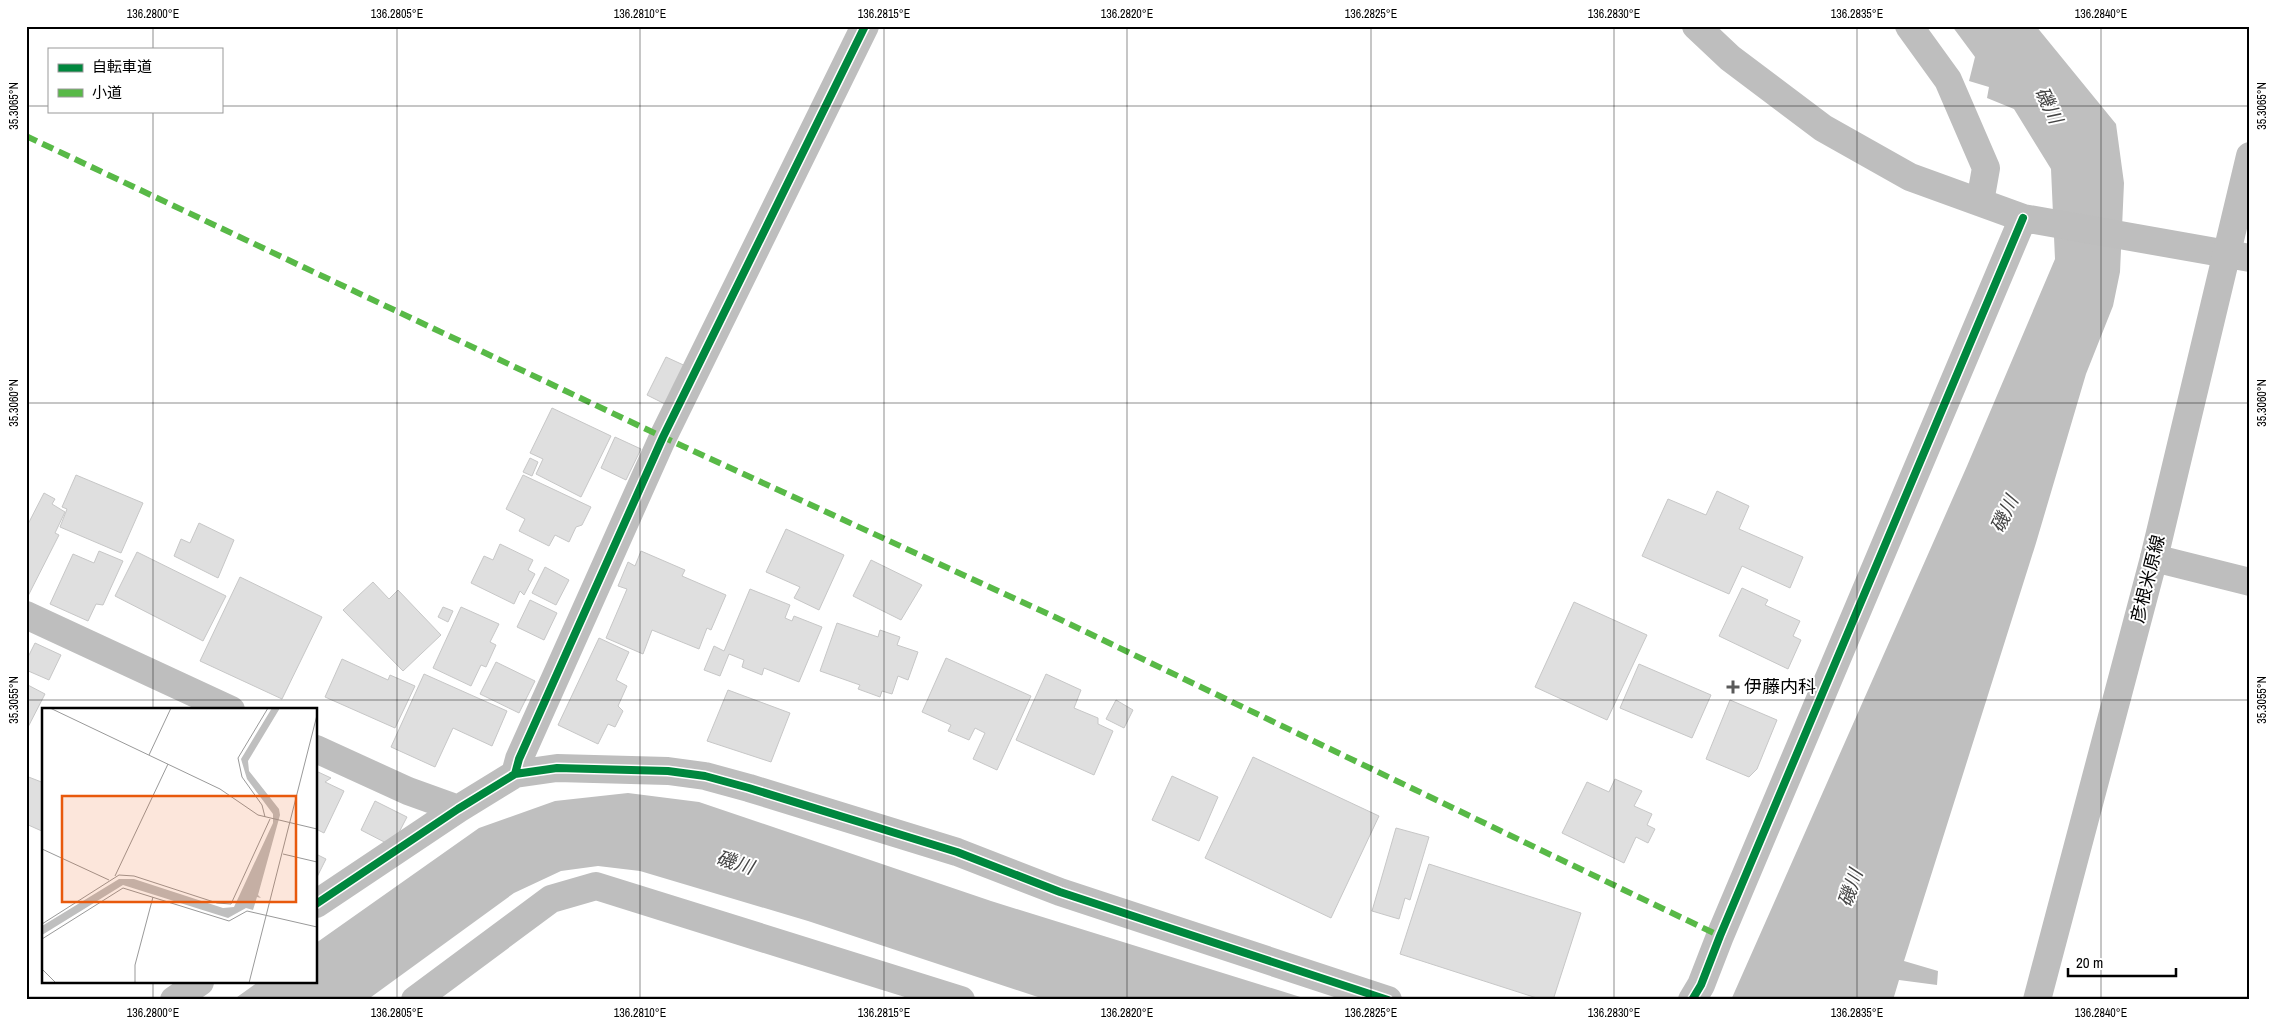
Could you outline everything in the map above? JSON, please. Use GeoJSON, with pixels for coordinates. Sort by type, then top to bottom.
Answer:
{"type":"FeatureCollection","features":[{"type":"Feature","properties":{"kind":"street"},"geometry":{"type":"LineString","coordinates":[[515,774],[519,759],[663,437],[865,26]]}},
{"type":"Feature","properties":{"kind":"street"},"geometry":{"type":"LineString","coordinates":[[1696,26],[1730,58],[1823,128],[1910,177],[2027,218],[2238,255]]}},
{"type":"Feature","properties":{"kind":"street"},"geometry":{"type":"LineString","coordinates":[[1909,26],[1948,80],[1986,168],[1980,202]]}},
{"type":"Feature","properties":{"kind":"street","name":"彦根米原線"},"geometry":{"type":"LineString","coordinates":[[2037,1000],[2154,558],[2238,255],[2250,156]]}},
{"type":"Feature","properties":{"kind":"street"},"geometry":{"type":"LineString","coordinates":[[1692,1000],[1701,986],[1724,926],[2027,218]]}},
{"type":"Feature","properties":{"kind":"street"},"geometry":{"type":"LineString","coordinates":[[2154,558],[2250,582]]}},
{"type":"Feature","properties":{"kind":"street"},"geometry":{"type":"LineString","coordinates":[[26,615],[227,708]]}},
{"type":"Feature","properties":{"kind":"street"},"geometry":{"type":"LineString","coordinates":[[318,750],[408,791],[458,808]]}},
{"type":"Feature","properties":{"kind":"street"},"geometry":{"type":"LineString","coordinates":[[318,903],[458,808],[515,774],[557,768],[668,771],[705,776],[957,852],[1060,892],[1388,1000]]}},
{"type":"Feature","properties":{"kind":"street"},"geometry":{"type":"LineString","coordinates":[[415,1000],[551,899],[596,886],[886,988],[961,1000]]}},
{"type":"Feature","properties":{"kind":"street"},"geometry":{"type":"LineString","coordinates":[[174,1000],[197,984]]}},
{"type":"Feature","properties":{"kind":"water","name":"磯川"},"geometry":{"type":"Polygon","coordinates":[[[1952,26],[2036,26],[2116,124],[2124,183],[2120,272],[2113,306],[2086,374],[2036,543],[1904,961],[1938,971],[1937,985],[1899,980],[1893,1000],[1731,1000],[1967,466],[2055,259],[2051,169],[2014,109],[1987,98],[1989,87],[1969,81],[1975,57],[1952,26]]]}},
{"type":"Feature","properties":{"kind":"water","name":"磯川"},"geometry":{"type":"Polygon","coordinates":[[[628,793],[699,802],[991,901],[1310,1000],[1047,1000],[808,921],[640,871],[598,866],[561,871],[514,893],[367,1000],[233,1000],[255,984],[318,984],[318,942],[479,828],[555,801],[628,793]]]}},
{"type":"Feature","properties":{"kind":"building"},"geometry":{"type":"Polygon","coordinates":[[[666,357],[690,368],[671,407],[647,395],[666,357]]]}},
{"type":"Feature","properties":{"kind":"building"},"geometry":{"type":"Polygon","coordinates":[[[552,408],[611,436],[581,497],[536,474],[543,459],[530,453],[552,408]]]}},
{"type":"Feature","properties":{"kind":"building"},"geometry":{"type":"Polygon","coordinates":[[[615,437],[641,449],[626,480],[601,468],[615,437]]]}},
{"type":"Feature","properties":{"kind":"building"},"geometry":{"type":"Polygon","coordinates":[[[530,458],[538,462],[532,476],[523,472],[530,458]]]}},
{"type":"Feature","properties":{"kind":"building"},"geometry":{"type":"Polygon","coordinates":[[[76,475],[143,503],[121,553],[60,527],[67,509],[62,507],[76,475]]]}},
{"type":"Feature","properties":{"kind":"building"},"geometry":{"type":"Polygon","coordinates":[[[523,475],[591,507],[582,525],[576,527],[569,542],[555,535],[549,546],[519,531],[525,519],[506,509],[523,475]]]}},
{"type":"Feature","properties":{"kind":"building"},"geometry":{"type":"Polygon","coordinates":[[[1717,491],[1749,506],[1739,529],[1803,557],[1790,588],[1742,566],[1729,594],[1642,556],[1668,499],[1706,515],[1717,491]]]}},
{"type":"Feature","properties":{"kind":"building"},"geometry":{"type":"Polygon","coordinates":[[[44,493],[55,499],[52,504],[65,512],[55,533],[59,535],[27,598],[26,528],[44,493]]]}},
{"type":"Feature","properties":{"kind":"building"},"geometry":{"type":"Polygon","coordinates":[[[199,523],[234,540],[218,578],[174,556],[181,539],[190,543],[199,523]]]}},
{"type":"Feature","properties":{"kind":"building"},"geometry":{"type":"Polygon","coordinates":[[[786,529],[844,555],[819,610],[794,598],[800,587],[766,572],[786,529]]]}},
{"type":"Feature","properties":{"kind":"building"},"geometry":{"type":"Polygon","coordinates":[[[500,544],[533,560],[528,570],[535,574],[524,595],[520,591],[514,604],[471,583],[484,556],[493,560],[500,544]]]}},
{"type":"Feature","properties":{"kind":"building"},"geometry":{"type":"Polygon","coordinates":[[[99,551],[123,561],[103,605],[96,604],[88,621],[50,604],[73,554],[94,563],[99,551]]]}},
{"type":"Feature","properties":{"kind":"building"},"geometry":{"type":"Polygon","coordinates":[[[641,551],[685,570],[682,576],[726,595],[711,630],[707,628],[699,649],[652,630],[643,654],[606,638],[627,589],[618,586],[628,562],[635,566],[641,551]]]}},
{"type":"Feature","properties":{"kind":"building"},"geometry":{"type":"Polygon","coordinates":[[[137,552],[226,596],[203,641],[115,596],[137,552]]]}},
{"type":"Feature","properties":{"kind":"building"},"geometry":{"type":"Polygon","coordinates":[[[871,560],[922,585],[901,620],[853,596],[871,560]]]}},
{"type":"Feature","properties":{"kind":"building"},"geometry":{"type":"Polygon","coordinates":[[[545,567],[569,580],[556,605],[532,593],[545,567]]]}},
{"type":"Feature","properties":{"kind":"building"},"geometry":{"type":"Polygon","coordinates":[[[240,577],[322,617],[282,699],[200,661],[240,577]]]}},
{"type":"Feature","properties":{"kind":"building"},"geometry":{"type":"Polygon","coordinates":[[[373,582],[389,599],[398,590],[441,635],[403,671],[343,610],[373,582]]]}},
{"type":"Feature","properties":{"kind":"building"},"geometry":{"type":"Polygon","coordinates":[[[1742,588],[1768,600],[1765,605],[1800,621],[1793,636],[1801,640],[1788,669],[1719,636],[1742,588]]]}},
{"type":"Feature","properties":{"kind":"building"},"geometry":{"type":"Polygon","coordinates":[[[750,589],[790,605],[785,618],[792,621],[794,616],[822,627],[799,682],[764,668],[762,675],[742,667],[744,660],[729,654],[720,676],[704,670],[714,646],[724,651],[750,589]]]}},
{"type":"Feature","properties":{"kind":"building"},"geometry":{"type":"Polygon","coordinates":[[[530,600],[557,613],[544,640],[517,627],[530,600]]]}},
{"type":"Feature","properties":{"kind":"building"},"geometry":{"type":"Polygon","coordinates":[[[1574,602],[1647,635],[1607,720],[1535,687],[1574,602]]]}},
{"type":"Feature","properties":{"kind":"building"},"geometry":{"type":"Polygon","coordinates":[[[443,607],[453,611],[448,622],[438,617],[443,607]]]}},
{"type":"Feature","properties":{"kind":"building"},"geometry":{"type":"Polygon","coordinates":[[[461,607],[499,624],[490,642],[496,645],[486,667],[481,665],[471,686],[433,668],[461,607]]]}},
{"type":"Feature","properties":{"kind":"building"},"geometry":{"type":"Polygon","coordinates":[[[837,623],[878,637],[880,630],[900,637],[897,645],[918,652],[908,680],[898,676],[892,694],[882,691],[880,697],[858,689],[860,685],[820,671],[837,623]]]}},
{"type":"Feature","properties":{"kind":"building"},"geometry":{"type":"Polygon","coordinates":[[[599,638],[629,652],[616,680],[627,686],[618,706],[623,711],[615,727],[608,724],[598,744],[558,725],[599,638]]]}},
{"type":"Feature","properties":{"kind":"building"},"geometry":{"type":"Polygon","coordinates":[[[35,643],[61,655],[49,680],[26,670],[26,661],[35,643]]]}},
{"type":"Feature","properties":{"kind":"building"},"geometry":{"type":"Polygon","coordinates":[[[946,658],[1031,696],[997,770],[973,759],[985,733],[975,728],[969,740],[948,731],[951,725],[922,712],[946,658]]]}},
{"type":"Feature","properties":{"kind":"building"},"geometry":{"type":"Polygon","coordinates":[[[342,659],[388,680],[390,675],[415,686],[395,728],[325,697],[342,659]]]}},
{"type":"Feature","properties":{"kind":"building"},"geometry":{"type":"Polygon","coordinates":[[[496,662],[535,681],[519,713],[480,694],[496,662]]]}},
{"type":"Feature","properties":{"kind":"building"},"geometry":{"type":"Polygon","coordinates":[[[1639,664],[1711,695],[1692,738],[1620,708],[1639,664]]]}},
{"type":"Feature","properties":{"kind":"building"},"geometry":{"type":"Polygon","coordinates":[[[424,674],[507,711],[492,746],[453,728],[435,767],[391,747],[424,674]]]}},
{"type":"Feature","properties":{"kind":"building"},"geometry":{"type":"Polygon","coordinates":[[[1046,674],[1081,690],[1074,708],[1098,718],[1098,724],[1113,731],[1094,775],[1016,740],[1046,674]]]}},
{"type":"Feature","properties":{"kind":"building"},"geometry":{"type":"Polygon","coordinates":[[[26,684],[45,694],[26,731],[26,684]]]}},
{"type":"Feature","properties":{"kind":"building"},"geometry":{"type":"Polygon","coordinates":[[[728,690],[790,713],[771,762],[707,741],[728,690]]]}},
{"type":"Feature","properties":{"kind":"building"},"geometry":{"type":"Polygon","coordinates":[[[1116,700],[1133,710],[1124,728],[1106,719],[1116,700]]]}},
{"type":"Feature","properties":{"kind":"building"},"geometry":{"type":"Polygon","coordinates":[[[1730,700],[1777,720],[1757,769],[1749,777],[1706,759],[1730,700]]]}},
{"type":"Feature","properties":{"kind":"building"},"geometry":{"type":"Polygon","coordinates":[[[1253,757],[1379,816],[1331,918],[1205,858],[1253,757]]]}},
{"type":"Feature","properties":{"kind":"building"},"geometry":{"type":"Polygon","coordinates":[[[318,772],[331,778],[325,782],[344,791],[324,833],[318,830],[318,772]]]}},
{"type":"Feature","properties":{"kind":"building"},"geometry":{"type":"Polygon","coordinates":[[[26,776],[42,782],[42,831],[26,824],[26,776]]]}},
{"type":"Feature","properties":{"kind":"building"},"geometry":{"type":"Polygon","coordinates":[[[1172,776],[1218,797],[1199,841],[1152,820],[1172,776]]]}},
{"type":"Feature","properties":{"kind":"building"},"geometry":{"type":"Polygon","coordinates":[[[1615,779],[1642,791],[1634,806],[1652,814],[1647,825],[1655,829],[1648,843],[1636,837],[1624,863],[1562,833],[1587,782],[1609,792],[1615,779]]]}},
{"type":"Feature","properties":{"kind":"building"},"geometry":{"type":"Polygon","coordinates":[[[375,801],[407,817],[392,846],[361,830],[375,801]]]}},
{"type":"Feature","properties":{"kind":"building"},"geometry":{"type":"Polygon","coordinates":[[[1396,828],[1429,837],[1410,900],[1405,898],[1399,919],[1372,911],[1396,828]]]}},
{"type":"Feature","properties":{"kind":"building"},"geometry":{"type":"Polygon","coordinates":[[[318,855],[326,859],[318,875],[318,855]]]}},
{"type":"Feature","properties":{"kind":"building"},"geometry":{"type":"Polygon","coordinates":[[[1429,864],[1581,913],[1553,1000],[1543,1000],[1400,954],[1429,864]]]}},
{"type":"Feature","properties":{"kind":"marked path"},"geometry":{"type":"LineString","coordinates":[[26,136],[663,437],[1057,618],[1720,936]]}},
{"type":"Feature","properties":{"kind":"cycle path"},"geometry":{"type":"LineString","coordinates":[[515,774],[519,759],[663,437],[865,26]]}},
{"type":"Feature","properties":{"kind":"cycle path"},"geometry":{"type":"LineString","coordinates":[[1692,1000],[1701,985],[2023,218]]}},
{"type":"Feature","properties":{"kind":"cycle path"},"geometry":{"type":"LineString","coordinates":[[318,903],[458,809],[515,774],[557,768],[668,771],[705,776],[749,788],[957,852],[1060,892],[1388,1000]]}},
{"type":"Feature","properties":{"kind":"place","name":"伊藤内科"},"geometry":{"type":"Point","coordinates":[1733,687]}}]}
